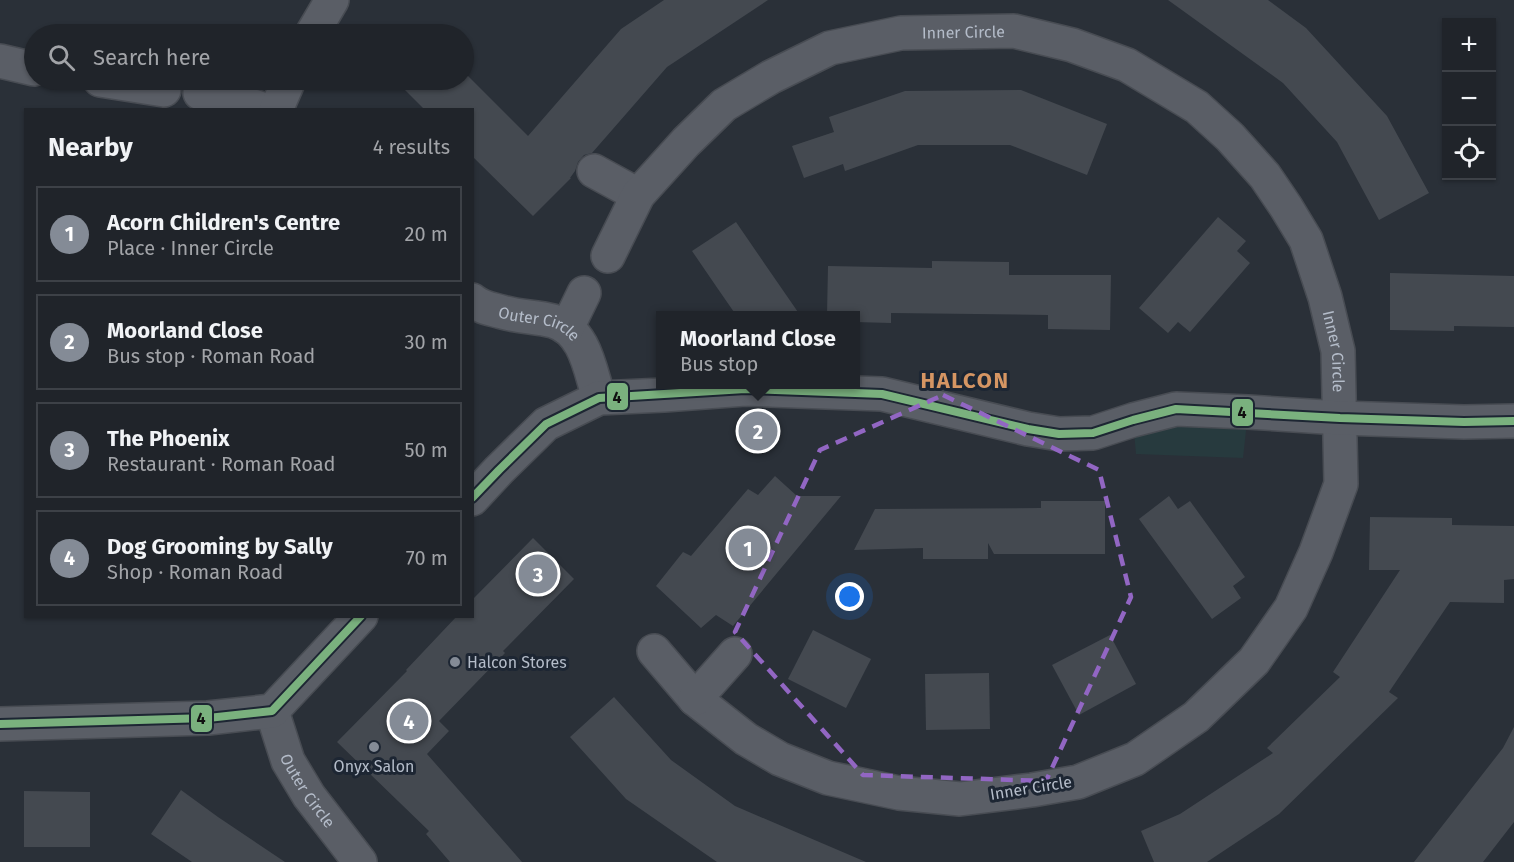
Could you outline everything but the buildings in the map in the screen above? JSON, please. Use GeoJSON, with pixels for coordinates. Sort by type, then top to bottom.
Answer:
{"type":"FeatureCollection","features":[{"type":"Feature","properties":{"kind":"street"},"geometry":{"type":"LineString","coordinates":[[318,24],[332,0]]}},
{"type":"Feature","properties":{"kind":"street","name":"Inner Circle"},"geometry":{"type":"LineString","coordinates":[[608,256],[638,195],[686,142],[724,105],[771,77],[830,48],[901,33],[1014,31],[1072,45],[1127,65],[1197,107],[1230,137],[1265,176],[1306,240],[1325,297],[1338,351],[1341,484],[1316,552],[1291,608],[1254,661],[1196,717],[1135,759],[1078,782],[960,799],[898,793],[828,778],[780,759],[747,739],[695,699],[654,651]]}},
{"type":"Feature","properties":{"kind":"street"},"geometry":{"type":"LineString","coordinates":[[0,62],[24,67]]}},
{"type":"Feature","properties":{"kind":"street"},"geometry":{"type":"LineString","coordinates":[[277,108],[285,90]]}},
{"type":"Feature","properties":{"kind":"street"},"geometry":{"type":"LineString","coordinates":[[200,93],[230,98],[259,108]]}},
{"type":"Feature","properties":{"kind":"street"},"geometry":{"type":"LineString","coordinates":[[594,171],[638,195]]}},
{"type":"Feature","properties":{"kind":"street"},"geometry":{"type":"LineString","coordinates":[[567,328],[584,293]]}},
{"type":"Feature","properties":{"kind":"street","name":"Outer Circle"},"geometry":{"type":"LineString","coordinates":[[474,302],[478,306],[511,315],[554,322],[567,328],[581,342],[599,398]]}},
{"type":"Feature","properties":{"kind":"street"},"geometry":{"type":"LineString","coordinates":[[474,497],[546,424],[599,398],[745,389],[882,394],[1028,429],[1059,434],[1093,433],[1176,409],[1340,418],[1464,422],[1514,421]]}},
{"type":"Feature","properties":{"kind":"street"},"geometry":{"type":"LineString","coordinates":[[0,723],[208,718],[273,711],[359,618]]}},
{"type":"Feature","properties":{"kind":"street"},"geometry":{"type":"LineString","coordinates":[[695,699],[735,654]]}},
{"type":"Feature","properties":{"kind":"street","name":"Outer Circle"},"geometry":{"type":"LineString","coordinates":[[273,711],[288,761],[309,796],[359,862]]}},
{"type":"Feature","properties":{"kind":"highlighted area"},"geometry":{"type":"Polygon","coordinates":[[[943,395],[1099,470],[1131,597],[1046,781],[863,775],[735,632],[820,450],[943,395]]]}},
{"type":"Feature","properties":{"kind":"green space"},"geometry":{"type":"Polygon","coordinates":[[[1248,412],[1243,458],[1136,454],[1133,420],[1248,412]]]}},
{"type":"Feature","properties":{"kind":"transit line","name":"4"},"geometry":{"type":"LineString","coordinates":[[474,496],[546,424],[599,398],[745,389]]}},
{"type":"Feature","properties":{"kind":"transit line","name":"4"},"geometry":{"type":"LineString","coordinates":[[745,389],[882,394],[1028,429],[1059,434],[1093,433],[1176,409],[1340,418],[1464,422],[1514,421]]}},
{"type":"Feature","properties":{"kind":"transit line","name":"4"},"geometry":{"type":"LineString","coordinates":[[0,724],[208,718],[272,711],[359,618]]}},
{"type":"Feature","properties":{"kind":"place","name":"Moorland Close"},"geometry":{"type":"Point","coordinates":[758,431]}},
{"type":"Feature","properties":{"kind":"place","name":"Acorn Children's Centre"},"geometry":{"type":"Point","coordinates":[748,548]}},
{"type":"Feature","properties":{"kind":"place","name":"The Phoenix"},"geometry":{"type":"Point","coordinates":[538,574]}},
{"type":"Feature","properties":{"kind":"place","name":"Halcon Stores"},"geometry":{"type":"Point","coordinates":[455,662]}},
{"type":"Feature","properties":{"kind":"place","name":"Dog Grooming by Sally"},"geometry":{"type":"Point","coordinates":[409,721]}},
{"type":"Feature","properties":{"kind":"place","name":"Onyx Salon"},"geometry":{"type":"Point","coordinates":[374,747]}},
{"type":"Feature","properties":{"kind":"district","name":"HALCON"},"geometry":{"type":"Point","coordinates":[965,380]}}]}
